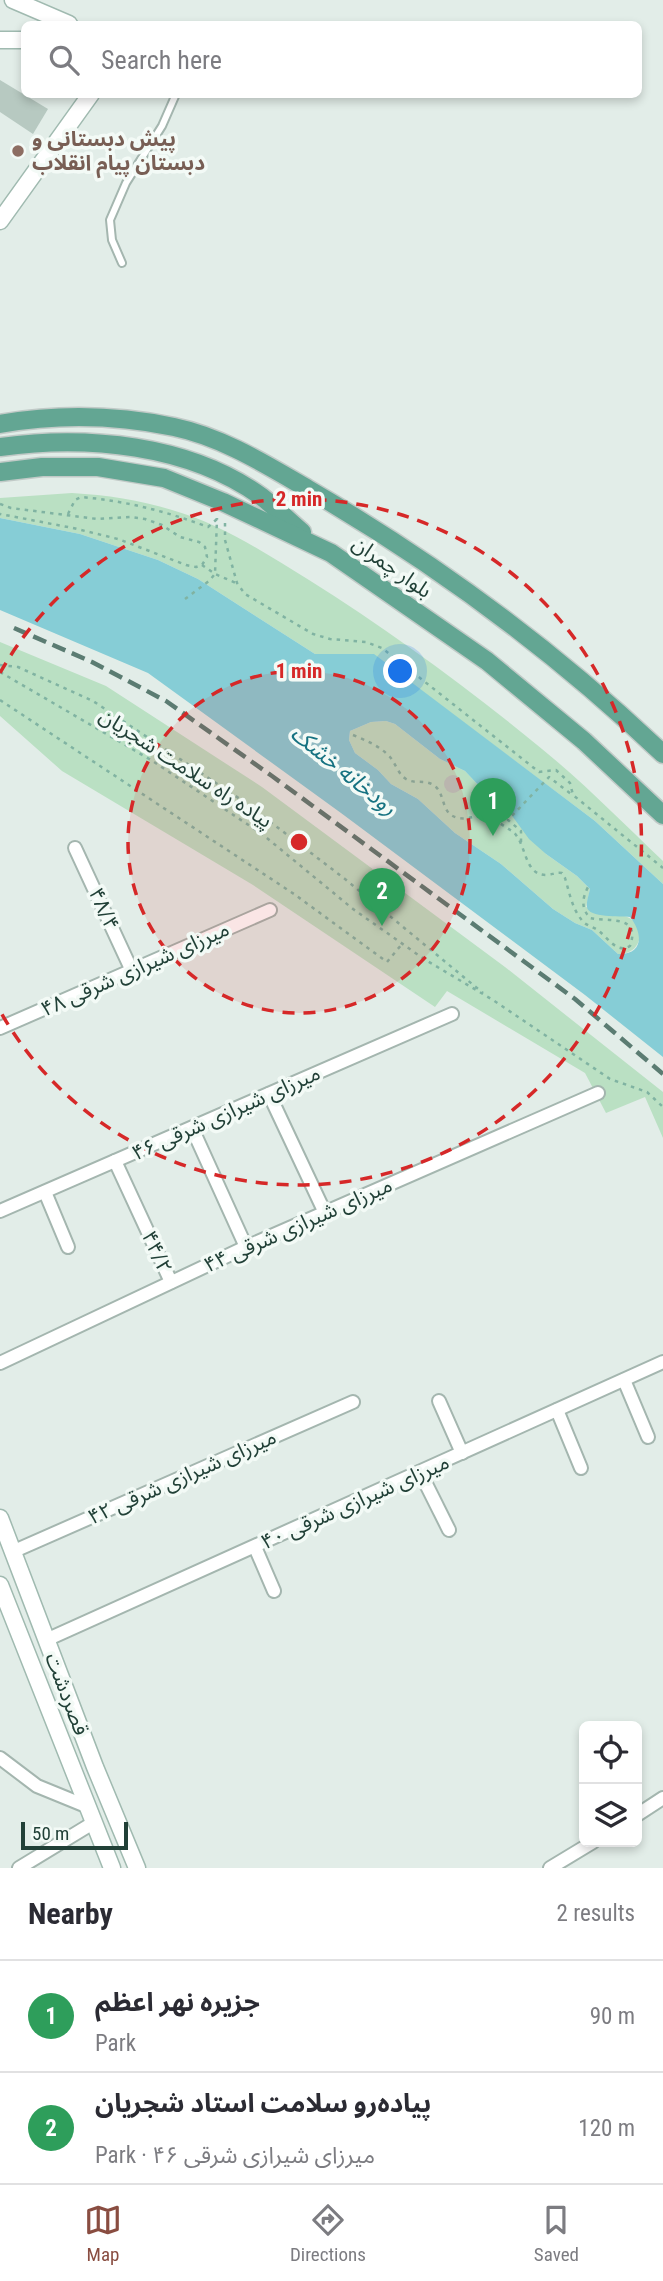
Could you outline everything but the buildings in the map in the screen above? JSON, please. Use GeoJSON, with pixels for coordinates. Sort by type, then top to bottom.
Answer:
{"type":"FeatureCollection","features":[{"type":"Feature","properties":{"kind":"main road"},"geometry":{"type":"LineString","coordinates":[[13,0],[62,21]]}},
{"type":"Feature","properties":{"kind":"main road"},"geometry":{"type":"LineString","coordinates":[[0,40],[21,40]]}},
{"type":"Feature","properties":{"kind":"main road"},"geometry":{"type":"LineString","coordinates":[[0,221],[88,98]]}},
{"type":"Feature","properties":{"kind":"main road","name":"بلوار چمران"},"geometry":{"type":"LineString","coordinates":[[0,424],[35,418],[109,417],[176,427],[241,450],[354,516],[514,626],[614,708],[663,754]]}},
{"type":"Feature","properties":{"kind":"main road"},"geometry":{"type":"LineString","coordinates":[[0,447],[40,442],[86,443],[135,447],[180,457],[261,496],[320,548]]}},
{"type":"Feature","properties":{"kind":"main road","name":"بلوار چمران"},"geometry":{"type":"LineString","coordinates":[[0,472],[42,467],[98,467],[164,478],[223,502],[331,553],[487,661],[584,741],[663,815]]}},
{"type":"Feature","properties":{"kind":"main road","name":"قصردشت"},"geometry":{"type":"LineString","coordinates":[[0,1518],[95,1767],[137,1868]]}},
{"type":"Feature","properties":{"kind":"main road","name":"قصردشت"},"geometry":{"type":"LineString","coordinates":[[0,1585],[112,1868]]}},
{"type":"Feature","properties":{"kind":"street","name":"۴۸/۴"},"geometry":{"type":"LineString","coordinates":[[75,848],[132,971]]}},
{"type":"Feature","properties":{"kind":"street","name":"۴۸ میرزای شیرازی شرقی"},"geometry":{"type":"LineString","coordinates":[[0,1028],[270,910]]}},
{"type":"Feature","properties":{"kind":"street","name":"۴۶ میرزای شیرازی شرقی"},"geometry":{"type":"LineString","coordinates":[[0,1211],[452,1014]]}},
{"type":"Feature","properties":{"kind":"street","name":"۴۴ میرزای شیرازی شرقی"},"geometry":{"type":"LineString","coordinates":[[0,1363],[246,1247],[598,1093]]}},
{"type":"Feature","properties":{"kind":"street"},"geometry":{"type":"LineString","coordinates":[[269,1094],[324,1213]]}},
{"type":"Feature","properties":{"kind":"street"},"geometry":{"type":"LineString","coordinates":[[192,1128],[246,1247]]}},
{"type":"Feature","properties":{"kind":"street","name":"۴۴/۲"},"geometry":{"type":"LineString","coordinates":[[116,1161],[171,1282]]}},
{"type":"Feature","properties":{"kind":"street"},"geometry":{"type":"LineString","coordinates":[[45,1192],[68,1247]]}},
{"type":"Feature","properties":{"kind":"street","name":"۴۰ میرزای شیرازی شرقی"},"geometry":{"type":"LineString","coordinates":[[46,1640],[663,1362]]}},
{"type":"Feature","properties":{"kind":"street"},"geometry":{"type":"LineString","coordinates":[[624,1380],[648,1437]]}},
{"type":"Feature","properties":{"kind":"street"},"geometry":{"type":"LineString","coordinates":[[439,1401],[462,1453]]}},
{"type":"Feature","properties":{"kind":"street","name":"۴۲ میرزای شیرازی شرقی"},"geometry":{"type":"LineString","coordinates":[[12,1552],[353,1402]]}},
{"type":"Feature","properties":{"kind":"street"},"geometry":{"type":"LineString","coordinates":[[557,1410],[581,1468]]}},
{"type":"Feature","properties":{"kind":"street"},"geometry":{"type":"LineString","coordinates":[[420,1472],[449,1530]]}},
{"type":"Feature","properties":{"kind":"street"},"geometry":{"type":"LineString","coordinates":[[255,1547],[274,1591]]}},
{"type":"Feature","properties":{"kind":"street"},"geometry":{"type":"LineString","coordinates":[[0,1758],[37,1786],[86,1806]]}},
{"type":"Feature","properties":{"kind":"street"},"geometry":{"type":"LineString","coordinates":[[642,1812],[663,1798]]}},
{"type":"Feature","properties":{"kind":"street"},"geometry":{"type":"LineString","coordinates":[[19,1868],[93,1823]]}},
{"type":"Feature","properties":{"kind":"street"},"geometry":{"type":"LineString","coordinates":[[550,1868],[585,1847]]}},
{"type":"Feature","properties":{"kind":"lane"},"geometry":{"type":"LineString","coordinates":[[122,263],[111,240],[110,220],[126,183],[162,126],[174,98]]}},
{"type":"Feature","properties":{"kind":"path"},"geometry":{"type":"LineString","coordinates":[[68,514],[75,500],[81,497],[123,501],[167,512],[208,527],[217,519]]}},
{"type":"Feature","properties":{"kind":"path"},"geometry":{"type":"LineString","coordinates":[[185,599],[215,574],[217,519],[223,502]]}},
{"type":"Feature","properties":{"kind":"path"},"geometry":{"type":"LineString","coordinates":[[0,504],[11,508],[97,519],[131,517],[162,525],[180,537],[199,542],[205,547],[207,557],[202,565],[186,565],[118,539],[73,527],[0,514]]}},
{"type":"Feature","properties":{"kind":"path"},"geometry":{"type":"LineString","coordinates":[[225,523],[225,540],[237,583],[245,594],[313,634],[330,639],[366,642],[382,648],[539,772],[556,770],[570,783],[573,795]]}},
{"type":"Feature","properties":{"kind":"path"},"geometry":{"type":"LineString","coordinates":[[202,565],[237,583]]}},
{"type":"Feature","properties":{"kind":"path"},"geometry":{"type":"LineString","coordinates":[[0,665],[18,667],[93,701],[243,801],[345,878],[493,1000]]}},
{"type":"Feature","properties":{"kind":"path","name":"پیاده راه سلامت شجریان"},"geometry":{"type":"LineString","coordinates":[[0,672],[151,760],[262,834],[353,909],[402,944],[493,1000],[610,1079],[647,1092],[663,1107]]}},
{"type":"Feature","properties":{"kind":"path"},"geometry":{"type":"LineString","coordinates":[[0,701],[283,886],[387,962],[402,944]]}},
{"type":"Feature","properties":{"kind":"path"},"geometry":{"type":"LineString","coordinates":[[353,735],[380,748],[409,781],[427,781],[434,785],[440,791],[446,809],[452,816],[464,819],[484,816],[515,834],[522,842]]}},
{"type":"Feature","properties":{"kind":"path"},"geometry":{"type":"LineString","coordinates":[[588,887],[584,896],[585,913],[590,918],[628,924],[634,937],[631,946],[626,949],[617,947],[579,918],[562,873],[545,875],[534,872],[528,864],[521,831],[508,820],[549,777],[663,868]]}},
{"type":"Feature","properties":{"kind":"green space"},"geometry":{"type":"Polygon","coordinates":[[[72,493],[160,506],[208,523],[243,540],[339,599],[457,682],[573,776],[663,861],[663,884],[595,821],[374,655],[315,654],[198,579],[158,560],[80,534],[0,518],[0,498],[72,493]]]}},
{"type":"Feature","properties":{"kind":"green space"},"geometry":{"type":"Polygon","coordinates":[[[0,642],[106,686],[262,787],[505,967],[663,1092],[663,1138],[645,1097],[606,1113],[585,1073],[447,991],[435,1007],[253,885],[62,771],[0,716],[0,642]]]}},
{"type":"Feature","properties":{"kind":"green space"},"geometry":{"type":"Polygon","coordinates":[[[386,721],[395,724],[440,759],[465,771],[481,788],[505,806],[546,854],[590,889],[586,907],[631,919],[639,929],[636,946],[626,953],[618,954],[592,930],[553,909],[501,864],[455,833],[418,799],[391,784],[378,770],[355,753],[349,740],[350,731],[371,722],[386,721]]]}},
{"type":"Feature","properties":{"kind":"water","name":"رودخانه خشک"},"geometry":{"type":"Polygon","coordinates":[[[0,518],[80,534],[158,560],[198,579],[315,654],[374,654],[595,821],[663,884],[663,1057],[585,995],[341,813],[148,673],[0,610],[0,518]],[[386,721],[371,722],[350,731],[349,740],[355,753],[378,770],[391,784],[418,799],[455,833],[501,864],[553,909],[592,930],[618,954],[633,951],[637,947],[639,936],[630,917],[599,915],[589,911],[587,903],[590,889],[529,839],[505,806],[481,788],[465,771],[440,759],[395,724],[386,721]]]}},
{"type":"Feature","properties":{"kind":"railway"},"geometry":{"type":"LineString","coordinates":[[14,628],[92,662],[166,701],[575,999],[663,1074]]}},
{"type":"Feature","properties":{"kind":"place","name":"پیش دبستانی و دبستان پیام انقلاب"},"geometry":{"type":"Point","coordinates":[18,151]}},
{"type":"Feature","properties":{"kind":"place","name":"جزیره نهر اعظم"},"geometry":{"type":"Point","coordinates":[493,836]}},
{"type":"Feature","properties":{"kind":"place","name":"پیاده‌رو سلامت استاد شجریان"},"geometry":{"type":"Point","coordinates":[382,926]}}]}
